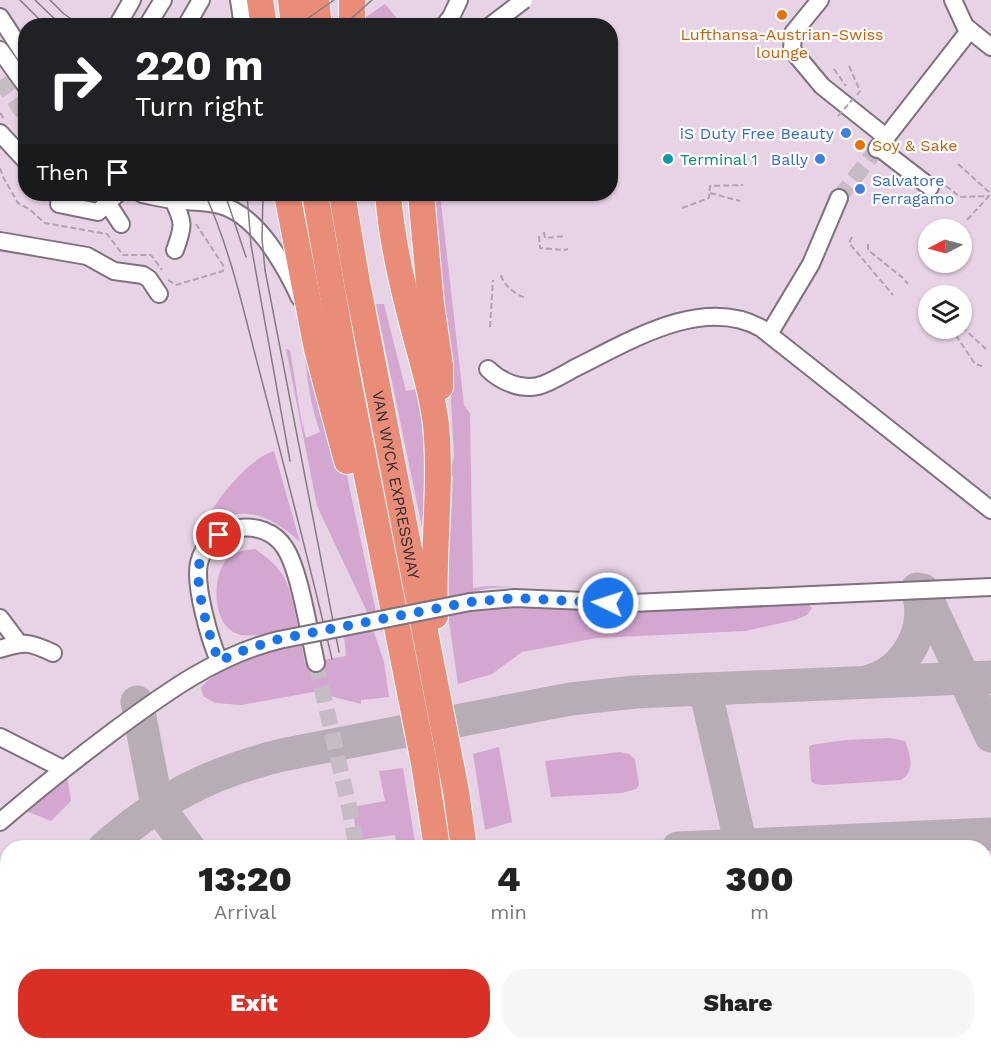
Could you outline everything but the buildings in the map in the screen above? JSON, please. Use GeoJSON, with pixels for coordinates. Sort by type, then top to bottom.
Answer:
{"type":"FeatureCollection","features":[{"type":"Feature","properties":{"kind":"highway"},"geometry":{"type":"LineString","coordinates":[[291,0],[293,18]]}},
{"type":"Feature","properties":{"kind":"highway"},"geometry":{"type":"LineString","coordinates":[[317,0],[318,18]]}},
{"type":"Feature","properties":{"kind":"highway"},"geometry":{"type":"LineString","coordinates":[[352,0],[352,18]]}},
{"type":"Feature","properties":{"kind":"highway"},"geometry":{"type":"LineString","coordinates":[[246,3],[258,18]]}},
{"type":"Feature","properties":{"kind":"highway"},"geometry":{"type":"LineString","coordinates":[[289,201],[312,324],[342,439],[390,657],[407,676]]}},
{"type":"Feature","properties":{"kind":"highway","name":"VAN WYCK EXPRESSWAY"},"geometry":{"type":"LineString","coordinates":[[316,201],[347,375],[428,784],[436,840]]}},
{"type":"Feature","properties":{"kind":"highway","name":"VAN WYCK EXPRESSWAY"},"geometry":{"type":"LineString","coordinates":[[343,201],[456,791],[463,840]]}},
{"type":"Feature","properties":{"kind":"highway"},"geometry":{"type":"LineString","coordinates":[[355,201],[357,282]]}},
{"type":"Feature","properties":{"kind":"highway"},"geometry":{"type":"LineString","coordinates":[[389,201],[398,267],[435,423],[438,477],[434,542],[435,682]]}},
{"type":"Feature","properties":{"kind":"highway"},"geometry":{"type":"LineString","coordinates":[[405,201],[409,227],[431,304]]}},
{"type":"Feature","properties":{"kind":"highway"},"geometry":{"type":"LineString","coordinates":[[423,201],[431,304],[441,382],[435,423]]}},
{"type":"Feature","properties":{"kind":"street"},"geometry":{"type":"LineString","coordinates":[[122,18],[132,0]]}},
{"type":"Feature","properties":{"kind":"street"},"geometry":{"type":"LineString","coordinates":[[152,18],[163,0]]}},
{"type":"Feature","properties":{"kind":"street"},"geometry":{"type":"LineString","coordinates":[[191,18],[201,0]]}},
{"type":"Feature","properties":{"kind":"street"},"geometry":{"type":"LineString","coordinates":[[450,18],[459,0]]}},
{"type":"Feature","properties":{"kind":"street"},"geometry":{"type":"LineString","coordinates":[[493,18],[517,0]]}},
{"type":"Feature","properties":{"kind":"street"},"geometry":{"type":"LineString","coordinates":[[500,18],[524,0]]}},
{"type":"Feature","properties":{"kind":"street"},"geometry":{"type":"LineString","coordinates":[[820,0],[793,33],[792,50],[822,86],[880,144],[938,186]]}},
{"type":"Feature","properties":{"kind":"street"},"geometry":{"type":"LineString","coordinates":[[953,0],[969,31],[991,48]]}},
{"type":"Feature","properties":{"kind":"street"},"geometry":{"type":"LineString","coordinates":[[240,18],[246,3]]}},
{"type":"Feature","properties":{"kind":"street"},"geometry":{"type":"LineString","coordinates":[[244,18],[246,3]]}},
{"type":"Feature","properties":{"kind":"street"},"geometry":{"type":"LineString","coordinates":[[0,17],[18,41]]}},
{"type":"Feature","properties":{"kind":"street"},"geometry":{"type":"LineString","coordinates":[[880,144],[969,31]]}},
{"type":"Feature","properties":{"kind":"street"},"geometry":{"type":"LineString","coordinates":[[0,50],[18,75]]}},
{"type":"Feature","properties":{"kind":"street"},"geometry":{"type":"LineString","coordinates":[[0,133],[18,152]]}},
{"type":"Feature","properties":{"kind":"street"},"geometry":{"type":"LineString","coordinates":[[769,334],[811,264],[839,198]]}},
{"type":"Feature","properties":{"kind":"street"},"geometry":{"type":"LineString","coordinates":[[60,201],[59,204],[98,212],[110,201]]}},
{"type":"Feature","properties":{"kind":"street"},"geometry":{"type":"LineString","coordinates":[[113,201],[121,224]]}},
{"type":"Feature","properties":{"kind":"street"},"geometry":{"type":"LineString","coordinates":[[172,201],[183,223],[175,249]]}},
{"type":"Feature","properties":{"kind":"street"},"geometry":{"type":"LineString","coordinates":[[182,201],[221,205],[230,208],[244,218],[276,254],[288,273],[312,324]]}},
{"type":"Feature","properties":{"kind":"street"},"geometry":{"type":"LineString","coordinates":[[0,241],[87,256],[114,271],[143,275],[149,279],[159,294]]}},
{"type":"Feature","properties":{"kind":"street"},"geometry":{"type":"LineString","coordinates":[[488,369],[506,382],[538,386],[657,329],[704,317],[740,320],[755,325],[769,334],[991,510]]}},
{"type":"Feature","properties":{"kind":"street"},"geometry":{"type":"LineString","coordinates":[[219,661],[211,641],[200,591],[199,561],[207,546],[219,535],[244,528],[267,532],[281,542],[286,549],[301,596],[316,663]]}},
{"type":"Feature","properties":{"kind":"street"},"geometry":{"type":"LineString","coordinates":[[0,822],[63,769],[139,712],[219,661],[279,639],[470,602],[515,598],[632,603],[991,587]]}},
{"type":"Feature","properties":{"kind":"street"},"geometry":{"type":"LineString","coordinates":[[0,618],[18,642]]}},
{"type":"Feature","properties":{"kind":"street"},"geometry":{"type":"LineString","coordinates":[[0,649],[18,642],[36,645],[53,653]]}},
{"type":"Feature","properties":{"kind":"street"},"geometry":{"type":"LineString","coordinates":[[0,737],[63,769]]}},
{"type":"Feature","properties":{"kind":"path"},"geometry":{"type":"LineString","coordinates":[[838,116],[860,91],[849,66]]}},
{"type":"Feature","properties":{"kind":"path"},"geometry":{"type":"LineString","coordinates":[[834,69],[849,89]]}},
{"type":"Feature","properties":{"kind":"path"},"geometry":{"type":"LineString","coordinates":[[958,164],[989,192],[989,196]]}},
{"type":"Feature","properties":{"kind":"path"},"geometry":{"type":"LineString","coordinates":[[0,168],[18,203],[45,223],[107,234],[123,255],[147,253],[151,255],[165,276],[176,285],[222,273],[224,268],[191,217]]}},
{"type":"Feature","properties":{"kind":"path"},"geometry":{"type":"LineString","coordinates":[[682,208],[709,198],[710,186],[743,185]]}},
{"type":"Feature","properties":{"kind":"path"},"geometry":{"type":"LineString","coordinates":[[938,186],[960,197],[989,196]]}},
{"type":"Feature","properties":{"kind":"path"},"geometry":{"type":"LineString","coordinates":[[710,194],[740,201]]}},
{"type":"Feature","properties":{"kind":"path"},"geometry":{"type":"LineString","coordinates":[[969,219],[989,196]]}},
{"type":"Feature","properties":{"kind":"path"},"geometry":{"type":"LineString","coordinates":[[544,232],[545,238],[566,236]]}},
{"type":"Feature","properties":{"kind":"path"},"geometry":{"type":"LineString","coordinates":[[538,236],[540,248],[568,249]]}},
{"type":"Feature","properties":{"kind":"path"},"geometry":{"type":"LineString","coordinates":[[852,237],[849,243],[893,295]]}},
{"type":"Feature","properties":{"kind":"path"},"geometry":{"type":"LineString","coordinates":[[868,244],[868,249],[908,284]]}},
{"type":"Feature","properties":{"kind":"path"},"geometry":{"type":"LineString","coordinates":[[501,275],[503,281],[522,297],[527,298]]}},
{"type":"Feature","properties":{"kind":"path"},"geometry":{"type":"LineString","coordinates":[[490,327],[493,280]]}},
{"type":"Feature","properties":{"kind":"path"},"geometry":{"type":"LineString","coordinates":[[972,336],[986,348]]}},
{"type":"Feature","properties":{"kind":"path"},"geometry":{"type":"LineString","coordinates":[[958,339],[975,364],[982,366]]}},
{"type":"Feature","properties":{"kind":"shaded area"},"geometry":{"type":"Polygon","coordinates":[[[0,0],[991,0],[991,840],[0,840],[0,0]]]}},
{"type":"Feature","properties":{"kind":"shaded area"},"geometry":{"type":"Polygon","coordinates":[[[385,4],[397,18],[364,18],[385,4]]]}},
{"type":"Feature","properties":{"kind":"shaded area"},"geometry":{"type":"Polygon","coordinates":[[[432,201],[441,201],[464,405],[470,413],[473,588],[514,587],[490,588],[447,598],[453,476],[450,474],[454,456],[448,344],[432,201]]]}},
{"type":"Feature","properties":{"kind":"shaded area"},"geometry":{"type":"Polygon","coordinates":[[[376,304],[384,304],[406,391],[418,389],[423,415],[422,431],[428,427],[425,534],[423,532],[376,304]]]}},
{"type":"Feature","properties":{"kind":"shaded area"},"geometry":{"type":"Polygon","coordinates":[[[304,331],[341,448],[376,612],[368,614],[317,506],[286,349],[290,350],[306,438],[320,432],[308,382],[304,331]]]}},
{"type":"Feature","properties":{"kind":"shaded area"},"geometry":{"type":"Polygon","coordinates":[[[274,451],[300,542],[274,523],[248,514],[236,514],[223,519],[197,539],[209,514],[228,487],[251,464],[274,451]]]}},
{"type":"Feature","properties":{"kind":"shaded area"},"geometry":{"type":"Polygon","coordinates":[[[255,549],[267,557],[287,582],[298,627],[268,634],[244,635],[229,629],[223,621],[217,599],[217,586],[223,565],[235,553],[255,549]]]}},
{"type":"Feature","properties":{"kind":"shaded area"},"geometry":{"type":"Polygon","coordinates":[[[808,604],[812,608],[807,615],[795,620],[745,631],[597,638],[522,652],[492,674],[458,684],[448,615],[472,610],[523,607],[622,613],[808,604]]]}},
{"type":"Feature","properties":{"kind":"shaded area"},"geometry":{"type":"Polygon","coordinates":[[[373,629],[384,662],[389,697],[361,700],[361,704],[326,695],[324,690],[241,705],[215,703],[203,696],[201,687],[235,664],[301,643],[305,663],[346,656],[344,634],[373,629]]]}},
{"type":"Feature","properties":{"kind":"shaded area"},"geometry":{"type":"Polygon","coordinates":[[[890,738],[905,741],[909,751],[911,762],[909,772],[901,780],[825,785],[811,781],[809,747],[811,745],[845,740],[890,738]]]}},
{"type":"Feature","properties":{"kind":"shaded area"},"geometry":{"type":"Polygon","coordinates":[[[499,747],[512,822],[485,830],[473,754],[499,747]]]}},
{"type":"Feature","properties":{"kind":"shaded area"},"geometry":{"type":"Polygon","coordinates":[[[620,752],[629,754],[635,759],[639,785],[636,789],[622,793],[551,797],[545,761],[620,752]]]}},
{"type":"Feature","properties":{"kind":"shaded area"},"geometry":{"type":"Polygon","coordinates":[[[403,768],[415,840],[396,840],[395,835],[357,840],[353,810],[358,806],[385,801],[379,771],[403,768]]]}},
{"type":"Feature","properties":{"kind":"shaded area"},"geometry":{"type":"Polygon","coordinates":[[[67,776],[71,801],[51,821],[26,811],[67,776]]]}},
{"type":"Feature","properties":{"kind":"taxiway"},"geometry":{"type":"LineString","coordinates":[[866,682],[893,669],[912,646],[920,619],[917,589]]}},
{"type":"Feature","properties":{"kind":"taxiway"},"geometry":{"type":"LineString","coordinates":[[923,590],[991,736]]}},
{"type":"Feature","properties":{"kind":"taxiway"},"geometry":{"type":"LineString","coordinates":[[113,840],[166,801],[209,779],[256,762],[571,699],[635,692],[991,677]]}},
{"type":"Feature","properties":{"kind":"taxiway"},"geometry":{"type":"LineString","coordinates":[[705,689],[740,840]]}},
{"type":"Feature","properties":{"kind":"taxiway"},"geometry":{"type":"LineString","coordinates":[[137,702],[157,805],[183,840]]}},
{"type":"Feature","properties":{"kind":"taxiway"},"geometry":{"type":"LineString","coordinates":[[857,840],[991,834]]}},
{"type":"Feature","properties":{"kind":"tunnel"},"geometry":{"type":"LineString","coordinates":[[0,80],[18,106]]}},
{"type":"Feature","properties":{"kind":"tunnel"},"geometry":{"type":"LineString","coordinates":[[839,198],[877,149]]}},
{"type":"Feature","properties":{"kind":"tunnel"},"geometry":{"type":"LineString","coordinates":[[316,663],[355,840]]}},
{"type":"Feature","properties":{"kind":"tram line"},"geometry":{"type":"LineString","coordinates":[[20,0],[38,18]]}},
{"type":"Feature","properties":{"kind":"tram line"},"geometry":{"type":"LineString","coordinates":[[35,0],[54,18]]}},
{"type":"Feature","properties":{"kind":"tram line"},"geometry":{"type":"LineString","coordinates":[[50,0],[70,18]]}},
{"type":"Feature","properties":{"kind":"tram line"},"geometry":{"type":"LineString","coordinates":[[308,18],[334,0]]}},
{"type":"Feature","properties":{"kind":"tram line"},"geometry":{"type":"LineString","coordinates":[[352,18],[372,0]]}},
{"type":"Feature","properties":{"kind":"tram line"},"geometry":{"type":"LineString","coordinates":[[208,201],[223,239],[237,286],[332,659]]}},
{"type":"Feature","properties":{"kind":"tram line"},"geometry":{"type":"LineString","coordinates":[[227,201],[246,257]]}},
{"type":"Feature","properties":{"kind":"tram line"},"geometry":{"type":"LineString","coordinates":[[248,201],[251,245],[290,461]]}},
{"type":"Feature","properties":{"kind":"tram line"},"geometry":{"type":"LineString","coordinates":[[263,201],[262,239],[265,270],[339,652]]}},
{"type":"Feature","properties":{"kind":"place","name":"Lufthansa-Austrian-Swiss lounge"},"geometry":{"type":"Point","coordinates":[782,15]}},
{"type":"Feature","properties":{"kind":"place","name":"iS Duty Free Beauty"},"geometry":{"type":"Point","coordinates":[846,133]}},
{"type":"Feature","properties":{"kind":"place","name":"Soy & Sake"},"geometry":{"type":"Point","coordinates":[860,145]}},
{"type":"Feature","properties":{"kind":"place","name":"Terminal 1"},"geometry":{"type":"Point","coordinates":[668,159]}},
{"type":"Feature","properties":{"kind":"place","name":"Bally"},"geometry":{"type":"Point","coordinates":[820,159]}},
{"type":"Feature","properties":{"kind":"place","name":"Salvatore Ferragamo"},"geometry":{"type":"Point","coordinates":[860,189]}},
{"type":"Feature","properties":{"kind":"route"},"geometry":{"type":"LineString","coordinates":[[219,535],[202,553],[198,571],[211,641],[219,661],[279,639],[470,602],[530,598],[608,603]]}}]}
